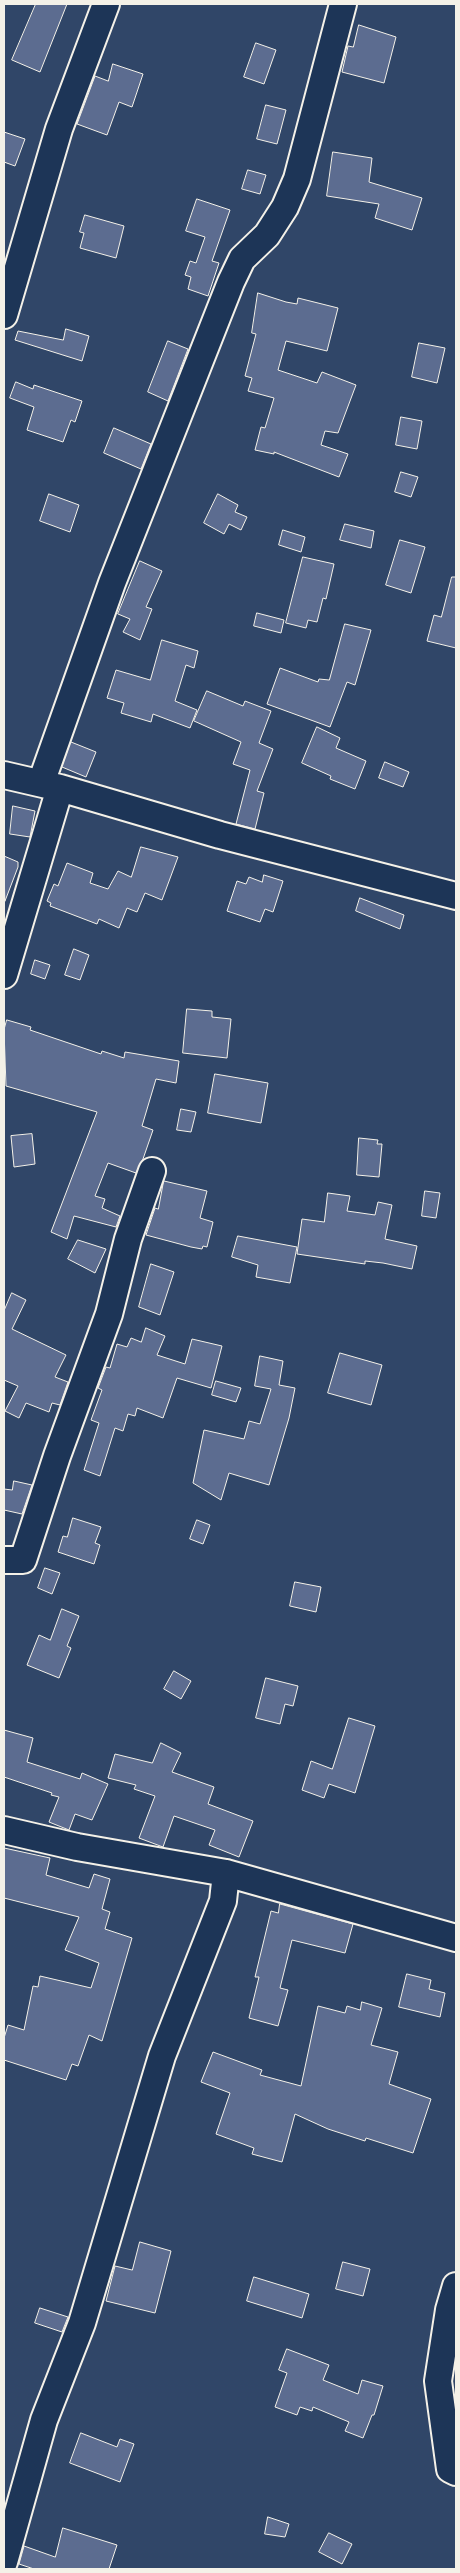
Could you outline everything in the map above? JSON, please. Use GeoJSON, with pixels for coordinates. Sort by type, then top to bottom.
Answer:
{"type":"FeatureCollection","features":[{"type":"Feature","properties":{"kind":"street"},"geometry":{"type":"LineString","coordinates":[[4,315],[59,128],[106,4]]}},
{"type":"Feature","properties":{"kind":"street"},"geometry":{"type":"LineString","coordinates":[[4,974],[50,786],[112,583],[231,282],[242,259],[272,228],[285,207],[297,179],[342,4]]}},
{"type":"Feature","properties":{"kind":"street"},"geometry":{"type":"LineString","coordinates":[[4,775],[50,786],[220,835],[456,896]]}},
{"type":"Feature","properties":{"kind":"street"},"geometry":{"type":"LineString","coordinates":[[4,1560],[23,1560],[57,1456],[109,1314],[128,1239],[152,1172]]}},
{"type":"Feature","properties":{"kind":"street"},"geometry":{"type":"LineString","coordinates":[[4,1830],[77,1847],[226,1873],[456,1938]]}},
{"type":"Feature","properties":{"kind":"street"},"geometry":{"type":"LineString","coordinates":[[4,2562],[44,2420],[82,2323],[162,2056],[223,1901],[226,1873]]}},
{"type":"Feature","properties":{"kind":"street"},"geometry":{"type":"LineString","coordinates":[[456,2286],[449,2310],[438,2381],[450,2469],[456,2472]]}},
{"type":"Feature","properties":{"kind":"building"},"geometry":{"type":"Polygon","coordinates":[[[36,4],[67,4],[40,72],[12,60],[36,4]]]}},
{"type":"Feature","properties":{"kind":"building"},"geometry":{"type":"Polygon","coordinates":[[[359,25],[396,37],[384,83],[342,72],[348,46],[353,47],[359,25]]]}},
{"type":"Feature","properties":{"kind":"building"},"geometry":{"type":"Polygon","coordinates":[[[256,43],[276,50],[264,84],[244,77],[256,43]]]}},
{"type":"Feature","properties":{"kind":"building"},"geometry":{"type":"Polygon","coordinates":[[[113,64],[143,74],[132,107],[119,102],[107,135],[77,124],[95,76],[108,81],[113,64]]]}},
{"type":"Feature","properties":{"kind":"building"},"geometry":{"type":"Polygon","coordinates":[[[266,105],[286,110],[277,144],[257,139],[266,105]]]}},
{"type":"Feature","properties":{"kind":"building"},"geometry":{"type":"Polygon","coordinates":[[[4,132],[25,139],[15,166],[4,162],[4,132]]]}},
{"type":"Feature","properties":{"kind":"building"},"geometry":{"type":"Polygon","coordinates":[[[333,152],[372,158],[369,182],[422,198],[412,230],[375,218],[379,204],[327,196],[333,152]]]}},
{"type":"Feature","properties":{"kind":"building"},"geometry":{"type":"Polygon","coordinates":[[[248,170],[266,175],[260,194],[242,189],[248,170]]]}},
{"type":"Feature","properties":{"kind":"building"},"geometry":{"type":"Polygon","coordinates":[[[197,199],[230,210],[212,261],[219,263],[208,296],[188,289],[191,277],[185,275],[190,261],[196,263],[205,237],[186,231],[197,199]]]}},
{"type":"Feature","properties":{"kind":"building"},"geometry":{"type":"Polygon","coordinates":[[[85,215],[124,226],[116,258],[80,248],[84,233],[80,232],[85,215]]]}},
{"type":"Feature","properties":{"kind":"building"},"geometry":{"type":"Polygon","coordinates":[[[258,293],[286,302],[297,304],[298,298],[338,308],[327,351],[286,341],[278,370],[317,383],[322,372],[356,385],[338,433],[325,431],[321,445],[348,454],[339,477],[274,452],[274,454],[255,450],[261,427],[265,428],[274,398],[248,391],[252,378],[245,376],[256,334],[252,333],[258,293]]]}},
{"type":"Feature","properties":{"kind":"building"},"geometry":{"type":"Polygon","coordinates":[[[66,329],[89,336],[82,361],[15,340],[18,331],[63,340],[66,329]]]}},
{"type":"Feature","properties":{"kind":"building"},"geometry":{"type":"Polygon","coordinates":[[[168,341],[188,349],[168,401],[148,392],[168,341]]]}},
{"type":"Feature","properties":{"kind":"building"},"geometry":{"type":"Polygon","coordinates":[[[419,343],[445,348],[437,383],[412,377],[419,343]]]}},
{"type":"Feature","properties":{"kind":"building"},"geometry":{"type":"Polygon","coordinates":[[[16,382],[33,389],[34,385],[82,401],[75,422],[71,420],[63,442],[27,430],[34,407],[10,398],[16,382]]]}},
{"type":"Feature","properties":{"kind":"building"},"geometry":{"type":"Polygon","coordinates":[[[401,417],[422,421],[417,449],[396,445],[401,417]]]}},
{"type":"Feature","properties":{"kind":"building"},"geometry":{"type":"Polygon","coordinates":[[[114,428],[151,444],[141,469],[104,453],[114,428]]]}},
{"type":"Feature","properties":{"kind":"building"},"geometry":{"type":"Polygon","coordinates":[[[401,472],[418,477],[411,497],[395,492],[401,472]]]}},
{"type":"Feature","properties":{"kind":"building"},"geometry":{"type":"Polygon","coordinates":[[[49,494],[79,505],[70,532],[40,521],[49,494]]]}},
{"type":"Feature","properties":{"kind":"building"},"geometry":{"type":"Polygon","coordinates":[[[218,494],[238,505],[235,512],[247,517],[241,530],[229,524],[224,534],[204,523],[218,494]]]}},
{"type":"Feature","properties":{"kind":"building"},"geometry":{"type":"Polygon","coordinates":[[[345,524],[374,531],[371,548],[340,540],[345,524]]]}},
{"type":"Feature","properties":{"kind":"building"},"geometry":{"type":"Polygon","coordinates":[[[283,530],[305,537],[301,552],[279,545],[283,530]]]}},
{"type":"Feature","properties":{"kind":"building"},"geometry":{"type":"Polygon","coordinates":[[[400,540],[425,547],[411,593],[386,585],[400,540]]]}},
{"type":"Feature","properties":{"kind":"building"},"geometry":{"type":"Polygon","coordinates":[[[303,557],[334,564],[326,599],[323,598],[317,622],[308,620],[306,628],[286,623],[303,557]]]}},
{"type":"Feature","properties":{"kind":"building"},"geometry":{"type":"Polygon","coordinates":[[[140,561],[162,571],[146,607],[152,609],[140,640],[123,632],[130,619],[118,614],[140,561]]]}},
{"type":"Feature","properties":{"kind":"building"},"geometry":{"type":"Polygon","coordinates":[[[452,577],[456,577],[456,648],[427,641],[434,615],[441,617],[452,577]]]}},
{"type":"Feature","properties":{"kind":"building"},"geometry":{"type":"Polygon","coordinates":[[[257,613],[284,620],[281,633],[254,626],[257,613]]]}},
{"type":"Feature","properties":{"kind":"building"},"geometry":{"type":"Polygon","coordinates":[[[345,624],[371,630],[355,685],[347,682],[330,727],[267,704],[280,668],[318,682],[319,679],[329,680],[345,624]]]}},
{"type":"Feature","properties":{"kind":"building"},"geometry":{"type":"Polygon","coordinates":[[[162,640],[198,651],[194,668],[186,665],[175,701],[197,710],[190,728],[153,714],[151,722],[121,713],[124,703],[107,698],[116,670],[150,680],[162,640]]]}},
{"type":"Feature","properties":{"kind":"building"},"geometry":{"type":"Polygon","coordinates":[[[207,691],[243,706],[245,701],[271,711],[259,743],[273,749],[257,791],[264,793],[255,829],[236,824],[250,770],[233,764],[241,742],[194,721],[207,691]]]}},
{"type":"Feature","properties":{"kind":"building"},"geometry":{"type":"Polygon","coordinates":[[[317,727],[340,738],[336,748],[366,761],[355,789],[330,779],[331,776],[302,763],[317,727]]]}},
{"type":"Feature","properties":{"kind":"building"},"geometry":{"type":"Polygon","coordinates":[[[71,742],[96,752],[86,777],[62,767],[71,742]]]}},
{"type":"Feature","properties":{"kind":"building"},"geometry":{"type":"Polygon","coordinates":[[[385,762],[409,772],[403,787],[379,778],[385,762]]]}},
{"type":"Feature","properties":{"kind":"building"},"geometry":{"type":"Polygon","coordinates":[[[13,806],[35,811],[30,837],[10,834],[13,806]]]}},
{"type":"Feature","properties":{"kind":"building"},"geometry":{"type":"Polygon","coordinates":[[[141,847],[178,857],[162,900],[145,893],[137,912],[127,908],[119,928],[99,919],[97,924],[50,906],[51,903],[47,901],[54,884],[58,886],[67,863],[93,873],[90,883],[108,889],[118,871],[131,877],[141,847]]]}},
{"type":"Feature","properties":{"kind":"building"},"geometry":{"type":"Polygon","coordinates":[[[4,856],[18,862],[18,867],[5,901],[4,856]]]}},
{"type":"Feature","properties":{"kind":"building"},"geometry":{"type":"Polygon","coordinates":[[[264,875],[283,881],[273,912],[265,909],[260,922],[227,911],[237,881],[246,884],[249,877],[262,882],[264,875]]]}},
{"type":"Feature","properties":{"kind":"building"},"geometry":{"type":"Polygon","coordinates":[[[360,898],[404,915],[400,929],[356,911],[360,898]]]}},
{"type":"Feature","properties":{"kind":"building"},"geometry":{"type":"Polygon","coordinates":[[[74,949],[89,955],[80,980],[65,975],[74,949]]]}},
{"type":"Feature","properties":{"kind":"building"},"geometry":{"type":"Polygon","coordinates":[[[35,960],[50,965],[45,979],[31,974],[35,960]]]}},
{"type":"Feature","properties":{"kind":"building"},"geometry":{"type":"Polygon","coordinates":[[[187,1009],[212,1011],[212,1017],[231,1019],[227,1058],[183,1053],[187,1009]]]}},
{"type":"Feature","properties":{"kind":"building"},"geometry":{"type":"Polygon","coordinates":[[[7,1020],[31,1027],[30,1030],[101,1054],[102,1051],[124,1058],[125,1052],[179,1061],[176,1083],[156,1079],[142,1126],[153,1130],[136,1173],[108,1163],[95,1196],[105,1199],[102,1208],[120,1216],[116,1227],[74,1216],[67,1239],[51,1232],[97,1112],[6,1086],[4,1030],[7,1020]]]}},
{"type":"Feature","properties":{"kind":"building"},"geometry":{"type":"Polygon","coordinates":[[[215,1074],[268,1083],[261,1123],[208,1113],[215,1074]]]}},
{"type":"Feature","properties":{"kind":"building"},"geometry":{"type":"Polygon","coordinates":[[[181,1109],[196,1112],[191,1132],[177,1130],[181,1109]]]}},
{"type":"Feature","properties":{"kind":"building"},"geometry":{"type":"Polygon","coordinates":[[[32,1134],[35,1164],[14,1167],[11,1136],[32,1134]]]}},
{"type":"Feature","properties":{"kind":"building"},"geometry":{"type":"Polygon","coordinates":[[[359,1138],[378,1140],[377,1144],[382,1144],[379,1177],[357,1175],[359,1138]]]}},
{"type":"Feature","properties":{"kind":"building"},"geometry":{"type":"Polygon","coordinates":[[[164,1181],[207,1191],[200,1218],[213,1222],[207,1247],[203,1246],[202,1249],[191,1247],[146,1235],[155,1208],[158,1209],[164,1181]]]}},
{"type":"Feature","properties":{"kind":"building"},"geometry":{"type":"Polygon","coordinates":[[[425,1191],[440,1193],[436,1218],[422,1216],[425,1191]]]}},
{"type":"Feature","properties":{"kind":"building"},"geometry":{"type":"Polygon","coordinates":[[[328,1193],[350,1196],[347,1211],[375,1215],[378,1202],[392,1205],[385,1239],[417,1246],[412,1269],[383,1263],[365,1261],[365,1264],[297,1254],[302,1219],[324,1222],[328,1193]]]}},
{"type":"Feature","properties":{"kind":"building"},"geometry":{"type":"Polygon","coordinates":[[[238,1236],[297,1247],[290,1283],[256,1277],[258,1265],[232,1257],[238,1236]]]}},
{"type":"Feature","properties":{"kind":"building"},"geometry":{"type":"Polygon","coordinates":[[[78,1240],[106,1249],[95,1273],[68,1259],[78,1240]]]}},
{"type":"Feature","properties":{"kind":"building"},"geometry":{"type":"Polygon","coordinates":[[[151,1264],[174,1272],[160,1315],[139,1307],[151,1264]]]}},
{"type":"Feature","properties":{"kind":"building"},"geometry":{"type":"Polygon","coordinates":[[[12,1293],[26,1300],[12,1329],[66,1355],[55,1377],[68,1382],[60,1405],[52,1403],[49,1412],[26,1403],[19,1418],[5,1411],[18,1386],[4,1380],[4,1311],[12,1293]]]}},
{"type":"Feature","properties":{"kind":"building"},"geometry":{"type":"Polygon","coordinates":[[[146,1328],[165,1336],[157,1355],[185,1364],[192,1339],[222,1346],[211,1388],[177,1378],[163,1418],[137,1408],[135,1416],[128,1414],[123,1431],[115,1428],[100,1476],[84,1470],[99,1423],[91,1420],[102,1390],[98,1388],[106,1367],[110,1368],[117,1344],[127,1347],[131,1338],[141,1342],[146,1328]]]}},
{"type":"Feature","properties":{"kind":"building"},"geometry":{"type":"Polygon","coordinates":[[[340,1353],[382,1365],[371,1405],[328,1393],[340,1353]]]}},
{"type":"Feature","properties":{"kind":"building"},"geometry":{"type":"Polygon","coordinates":[[[260,1356],[283,1361],[279,1385],[295,1388],[289,1418],[269,1485],[229,1473],[221,1500],[193,1483],[204,1430],[244,1439],[249,1421],[260,1424],[271,1389],[255,1386],[260,1356]]]}},
{"type":"Feature","properties":{"kind":"building"},"geometry":{"type":"Polygon","coordinates":[[[216,1381],[241,1388],[236,1402],[212,1395],[216,1381]]]}},
{"type":"Feature","properties":{"kind":"building"},"geometry":{"type":"Polygon","coordinates":[[[14,1481],[32,1485],[22,1514],[4,1510],[4,1489],[12,1490],[14,1481]]]}},
{"type":"Feature","properties":{"kind":"building"},"geometry":{"type":"Polygon","coordinates":[[[73,1518],[101,1527],[95,1543],[100,1545],[94,1564],[58,1552],[63,1536],[67,1537],[73,1518]]]}},
{"type":"Feature","properties":{"kind":"building"},"geometry":{"type":"Polygon","coordinates":[[[197,1520],[210,1525],[203,1544],[190,1539],[197,1520]]]}},
{"type":"Feature","properties":{"kind":"building"},"geometry":{"type":"Polygon","coordinates":[[[45,1568],[60,1573],[52,1594],[38,1588],[45,1568]]]}},
{"type":"Feature","properties":{"kind":"building"},"geometry":{"type":"Polygon","coordinates":[[[295,1582],[321,1587],[316,1612],[290,1606],[295,1582]]]}},
{"type":"Feature","properties":{"kind":"building"},"geometry":{"type":"Polygon","coordinates":[[[62,1609],[79,1616],[67,1646],[71,1648],[59,1678],[27,1665],[39,1635],[50,1640],[62,1609]]]}},
{"type":"Feature","properties":{"kind":"building"},"geometry":{"type":"Polygon","coordinates":[[[174,1671],[191,1681],[181,1699],[164,1689],[174,1671]]]}},
{"type":"Feature","properties":{"kind":"building"},"geometry":{"type":"Polygon","coordinates":[[[266,1678],[298,1686],[293,1706],[285,1704],[280,1724],[256,1718],[266,1678]]]}},
{"type":"Feature","properties":{"kind":"building"},"geometry":{"type":"Polygon","coordinates":[[[349,1718],[375,1726],[355,1793],[329,1784],[324,1798],[302,1790],[311,1761],[332,1769],[349,1718]]]}},
{"type":"Feature","properties":{"kind":"building"},"geometry":{"type":"Polygon","coordinates":[[[4,1730],[33,1738],[27,1762],[80,1779],[82,1773],[108,1784],[92,1820],[75,1814],[69,1830],[49,1822],[59,1797],[4,1777],[4,1730]]]}},
{"type":"Feature","properties":{"kind":"building"},"geometry":{"type":"Polygon","coordinates":[[[161,1743],[181,1753],[172,1772],[214,1787],[208,1804],[253,1821],[239,1857],[209,1845],[215,1830],[174,1816],[163,1847],[139,1838],[155,1796],[134,1789],[136,1785],[108,1778],[115,1754],[152,1763],[161,1743]]]}},
{"type":"Feature","properties":{"kind":"building"},"geometry":{"type":"Polygon","coordinates":[[[4,1848],[50,1858],[46,1875],[89,1888],[94,1874],[110,1879],[102,1909],[110,1912],[105,1929],[132,1938],[102,2041],[89,2035],[78,2066],[72,2064],[66,2080],[4,2060],[4,2038],[8,2025],[24,2030],[33,1986],[38,1987],[40,1976],[91,1988],[99,1963],[65,1950],[79,1917],[4,1898],[4,1848]]]}},
{"type":"Feature","properties":{"kind":"building"},"geometry":{"type":"Polygon","coordinates":[[[280,1904],[353,1924],[345,1953],[292,1940],[280,1988],[288,1990],[278,2026],[249,2018],[259,1977],[255,1977],[271,1911],[278,1913],[280,1904]]]}},
{"type":"Feature","properties":{"kind":"building"},"geometry":{"type":"Polygon","coordinates":[[[407,1974],[431,1980],[429,1989],[445,1993],[440,2017],[399,2007],[407,1974]]]}},
{"type":"Feature","properties":{"kind":"building"},"geometry":{"type":"Polygon","coordinates":[[[362,2002],[382,2008],[371,2045],[398,2052],[389,2084],[431,2099],[413,2153],[366,2138],[365,2141],[328,2129],[295,2114],[282,2162],[252,2154],[254,2148],[216,2134],[230,2093],[201,2082],[213,2052],[262,2070],[260,2075],[301,2086],[318,2006],[345,2013],[347,2006],[360,2010],[362,2002]]]}},
{"type":"Feature","properties":{"kind":"building"},"geometry":{"type":"Polygon","coordinates":[[[140,2242],[171,2251],[155,2313],[106,2301],[115,2266],[132,2270],[140,2242]]]}},
{"type":"Feature","properties":{"kind":"building"},"geometry":{"type":"Polygon","coordinates":[[[343,2262],[370,2269],[363,2296],[336,2289],[343,2262]]]}},
{"type":"Feature","properties":{"kind":"building"},"geometry":{"type":"Polygon","coordinates":[[[254,2277],[309,2294],[302,2318],[247,2301],[254,2277]]]}},
{"type":"Feature","properties":{"kind":"building"},"geometry":{"type":"Polygon","coordinates":[[[40,2308],[68,2317],[62,2332],[35,2323],[40,2308]]]}},
{"type":"Feature","properties":{"kind":"building"},"geometry":{"type":"Polygon","coordinates":[[[287,2349],[329,2365],[323,2380],[358,2394],[362,2380],[383,2386],[374,2415],[372,2415],[363,2438],[345,2431],[349,2422],[313,2407],[312,2411],[300,2407],[297,2415],[275,2407],[287,2373],[279,2370],[287,2349]]]}},
{"type":"Feature","properties":{"kind":"building"},"geometry":{"type":"Polygon","coordinates":[[[81,2433],[117,2447],[120,2439],[134,2444],[120,2482],[70,2463],[81,2433]]]}},
{"type":"Feature","properties":{"kind":"building"},"geometry":{"type":"Polygon","coordinates":[[[268,2517],[289,2524],[285,2537],[265,2534],[268,2517]]]}},
{"type":"Feature","properties":{"kind":"building"},"geometry":{"type":"Polygon","coordinates":[[[63,2528],[117,2545],[109,2569],[34,2569],[19,2564],[24,2546],[55,2557],[63,2528]]]}},
{"type":"Feature","properties":{"kind":"building"},"geometry":{"type":"Polygon","coordinates":[[[329,2533],[352,2544],[342,2564],[319,2552],[329,2533]]]}}]}
